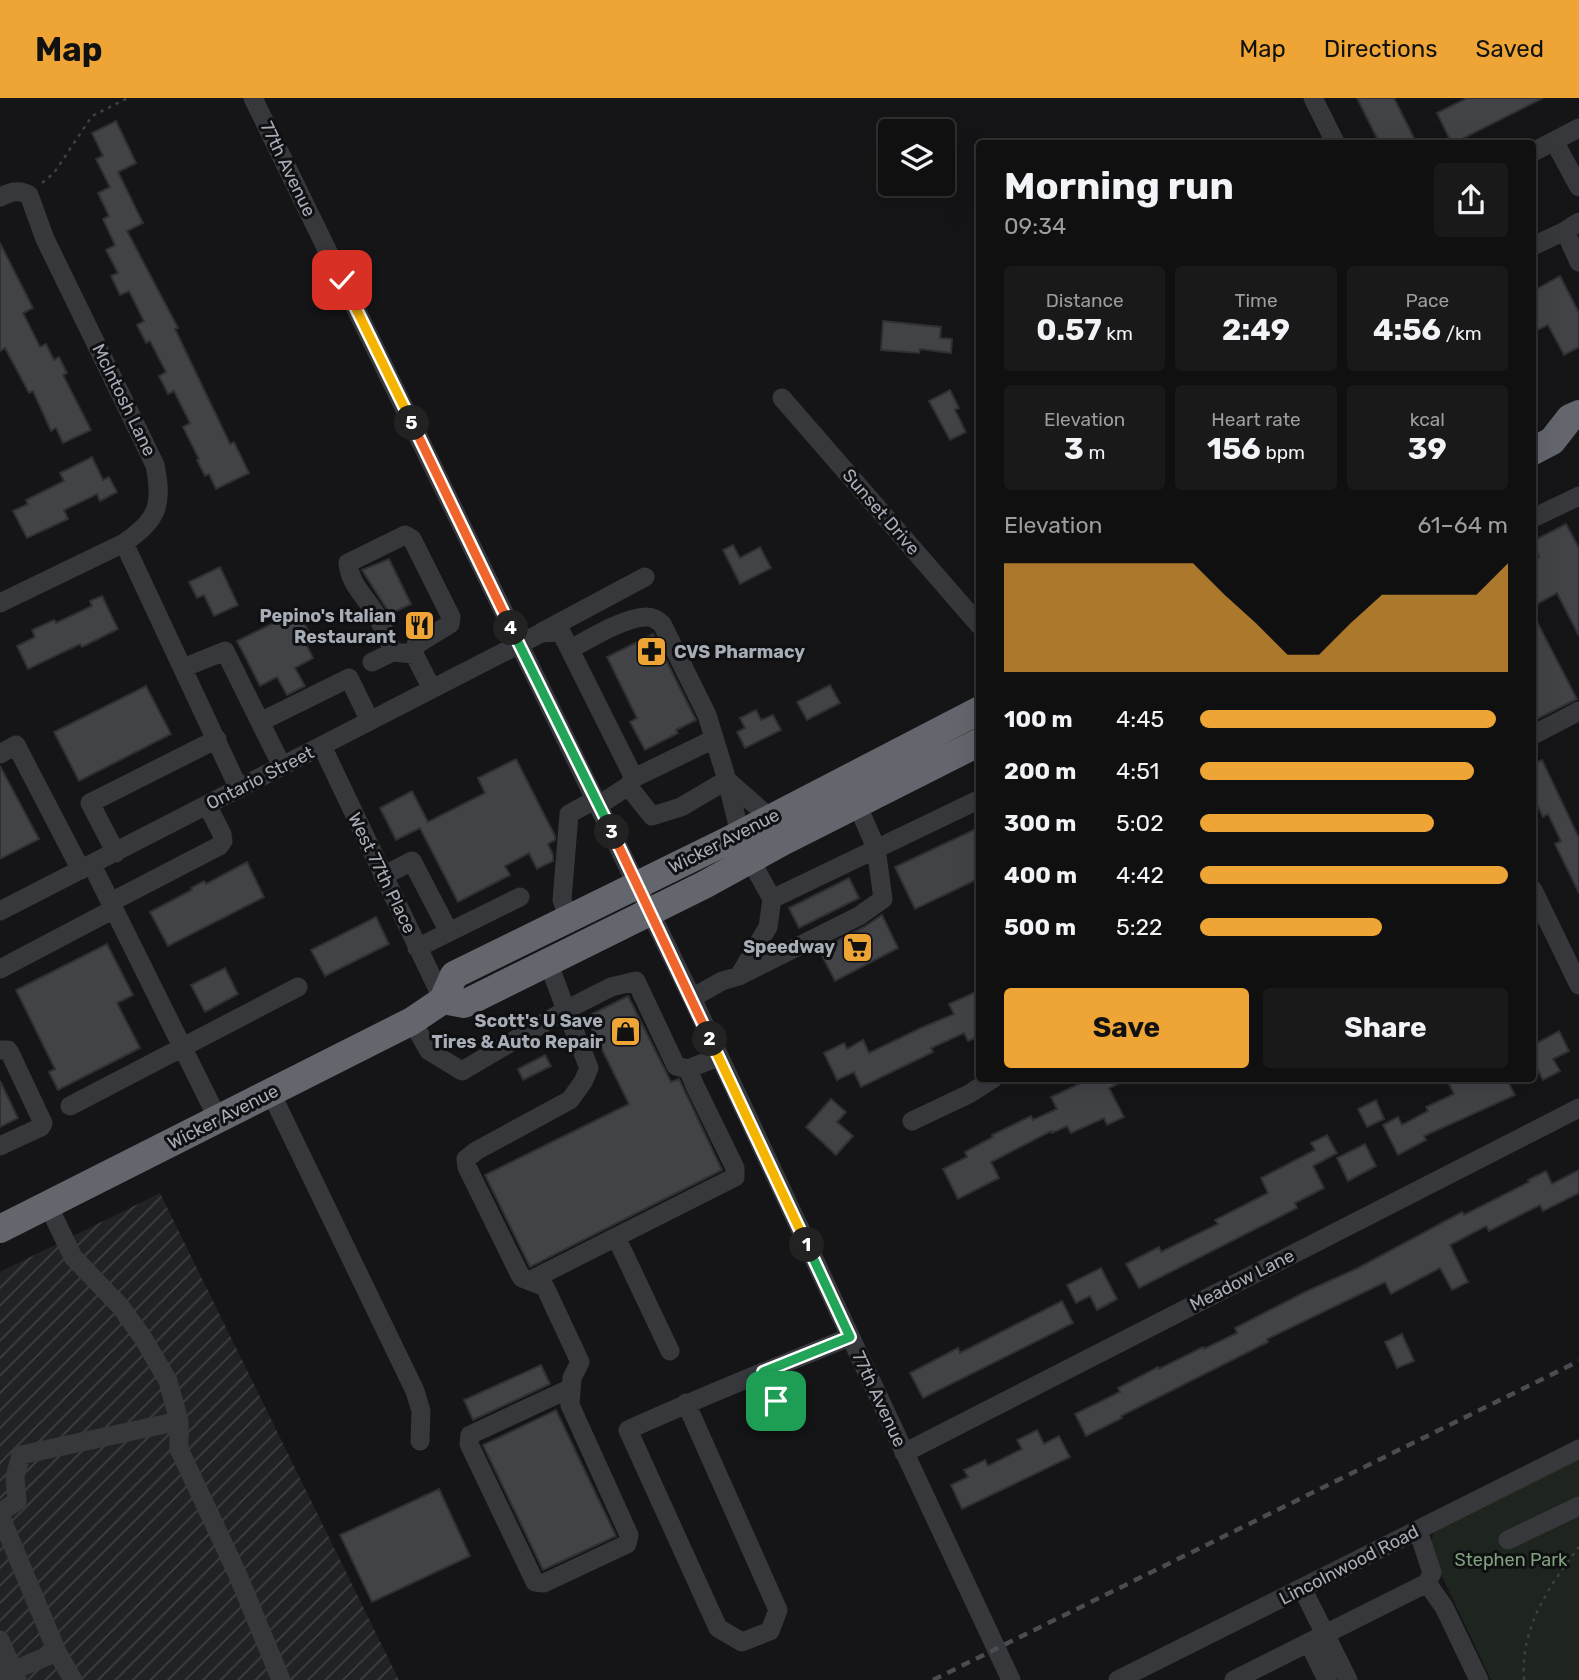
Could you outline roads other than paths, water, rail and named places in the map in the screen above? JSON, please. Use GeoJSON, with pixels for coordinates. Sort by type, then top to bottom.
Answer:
{"type":"FeatureCollection","features":[{"type":"Feature","properties":{"kind":"highway"},"geometry":{"type":"LineString","coordinates":[[1555,445],[1570,418],[1579,414]]}},
{"type":"Feature","properties":{"kind":"highway","name":"Wicker Avenue"},"geometry":{"type":"LineString","coordinates":[[443,1000],[464,1004],[650,911],[745,847],[769,818],[976,712]]}},
{"type":"Feature","properties":{"kind":"highway","name":"Wicker Avenue"},"geometry":{"type":"LineString","coordinates":[[0,1229],[412,1021],[443,1000],[454,975],[637,884],[745,847],[857,804],[976,744]]}},
{"type":"Feature","properties":{"kind":"street","name":"77th Avenue"},"geometry":{"type":"LineString","coordinates":[[253,98],[692,998],[1011,1680]]}},
{"type":"Feature","properties":{"kind":"street"},"geometry":{"type":"LineString","coordinates":[[1313,98],[1334,140]]}},
{"type":"Feature","properties":{"kind":"street"},"geometry":{"type":"LineString","coordinates":[[1536,150],[1579,128]]}},
{"type":"Feature","properties":{"kind":"street"},"geometry":{"type":"LineString","coordinates":[[1555,141],[1579,187]]}},
{"type":"Feature","properties":{"kind":"street","name":"Mclntosh Lane"},"geometry":{"type":"LineString","coordinates":[[0,197],[14,191],[29,195],[45,239],[155,465],[159,487],[157,509],[141,531],[124,543],[0,603]]}},
{"type":"Feature","properties":{"kind":"street"},"geometry":{"type":"LineString","coordinates":[[1536,244],[1572,226],[1579,262]]}},
{"type":"Feature","properties":{"kind":"street","name":"Sunset Drive"},"geometry":{"type":"LineString","coordinates":[[782,398],[976,620]]}},
{"type":"Feature","properties":{"kind":"street"},"geometry":{"type":"LineString","coordinates":[[1536,517],[1579,496]]}},
{"type":"Feature","properties":{"kind":"street"},"geometry":{"type":"LineString","coordinates":[[393,652],[374,610],[363,600],[349,573],[348,563],[405,536],[412,539],[451,617],[450,624],[416,645],[414,654],[432,689]]}},
{"type":"Feature","properties":{"kind":"street"},"geometry":{"type":"LineString","coordinates":[[124,543],[239,789]]}},
{"type":"Feature","properties":{"kind":"street","name":"Ontario Street"},"geometry":{"type":"LineString","coordinates":[[0,911],[645,577]]}},
{"type":"Feature","properties":{"kind":"street"},"geometry":{"type":"LineString","coordinates":[[571,649],[608,629],[645,616],[662,624],[707,715],[745,847],[772,899],[768,927],[739,976]]}},
{"type":"Feature","properties":{"kind":"street"},"geometry":{"type":"LineString","coordinates":[[541,633],[561,632],[631,782],[652,816],[681,807],[727,779]]}},
{"type":"Feature","properties":{"kind":"street"},"geometry":{"type":"LineString","coordinates":[[183,668],[225,651],[282,766]]}},
{"type":"Feature","properties":{"kind":"street"},"geometry":{"type":"LineString","coordinates":[[372,662],[393,652],[414,654]]}},
{"type":"Feature","properties":{"kind":"street"},"geometry":{"type":"LineString","coordinates":[[260,722],[349,678],[370,721]]}},
{"type":"Feature","properties":{"kind":"street"},"geometry":{"type":"LineString","coordinates":[[1536,732],[1579,711]]}},
{"type":"Feature","properties":{"kind":"street"},"geometry":{"type":"LineString","coordinates":[[116,853],[90,803],[217,739]]}},
{"type":"Feature","properties":{"kind":"street"},"geometry":{"type":"LineString","coordinates":[[569,919],[562,900],[569,814],[597,802],[714,739]]}},
{"type":"Feature","properties":{"kind":"street"},"geometry":{"type":"LineString","coordinates":[[0,754],[16,745],[112,906],[219,1119]]}},
{"type":"Feature","properties":{"kind":"street","name":"West 77th Place"},"geometry":{"type":"LineString","coordinates":[[322,746],[443,1000]]}},
{"type":"Feature","properties":{"kind":"street"},"geometry":{"type":"LineString","coordinates":[[727,779],[769,818]]}},
{"type":"Feature","properties":{"kind":"street"},"geometry":{"type":"LineString","coordinates":[[772,899],[976,801]]}},
{"type":"Feature","properties":{"kind":"street"},"geometry":{"type":"LineString","coordinates":[[692,998],[859,916],[883,899],[876,848],[857,804]]}},
{"type":"Feature","properties":{"kind":"street"},"geometry":{"type":"LineString","coordinates":[[0,969],[219,846],[223,841],[222,834],[207,805]]}},
{"type":"Feature","properties":{"kind":"street"},"geometry":{"type":"LineString","coordinates":[[383,876],[412,861],[449,932]]}},
{"type":"Feature","properties":{"kind":"street"},"geometry":{"type":"LineString","coordinates":[[1536,896],[1579,985]]}},
{"type":"Feature","properties":{"kind":"street"},"geometry":{"type":"LineString","coordinates":[[418,948],[520,897]]}},
{"type":"Feature","properties":{"kind":"street"},"geometry":{"type":"LineString","coordinates":[[548,962],[589,1068],[570,1100],[476,1151],[466,1159],[467,1167],[519,1273],[529,1281],[545,1287],[580,1362],[572,1378],[570,1405],[629,1535],[627,1544],[544,1583],[535,1582],[469,1444],[470,1435],[571,1388]]}},
{"type":"Feature","properties":{"kind":"street"},"geometry":{"type":"LineString","coordinates":[[412,1021],[429,1051],[462,1071],[611,986],[636,981],[676,1066],[688,1069],[718,1057]]}},
{"type":"Feature","properties":{"kind":"street"},"geometry":{"type":"LineString","coordinates":[[69,1106],[298,987]]}},
{"type":"Feature","properties":{"kind":"street"},"geometry":{"type":"LineString","coordinates":[[0,1050],[8,1050],[10,1053],[43,1123],[41,1127],[0,1146]]}},
{"type":"Feature","properties":{"kind":"street"},"geometry":{"type":"LineString","coordinates":[[529,1281],[735,1177],[735,1168],[688,1069]]}},
{"type":"Feature","properties":{"kind":"street"},"geometry":{"type":"LineString","coordinates":[[912,1121],[969,1094],[987,1082]]}},
{"type":"Feature","properties":{"kind":"street"},"geometry":{"type":"LineString","coordinates":[[271,1093],[415,1391],[421,1410],[420,1441]]}},
{"type":"Feature","properties":{"kind":"street","name":"Meadow Lane"},"geometry":{"type":"LineString","coordinates":[[904,1453],[1579,1108]]}},
{"type":"Feature","properties":{"kind":"street"},"geometry":{"type":"LineString","coordinates":[[48,1205],[73,1257],[120,1306],[143,1338],[168,1381],[180,1421],[179,1449],[237,1573],[281,1680]]}},
{"type":"Feature","properties":{"kind":"street"},"geometry":{"type":"LineString","coordinates":[[616,1237],[670,1351]]}},
{"type":"Feature","properties":{"kind":"street"},"geometry":{"type":"LineString","coordinates":[[686,1404],[778,1610],[770,1631],[742,1642],[718,1628],[628,1430],[686,1404],[850,1337]]}},
{"type":"Feature","properties":{"kind":"street"},"geometry":{"type":"LineString","coordinates":[[763,1372],[776,1401]]}},
{"type":"Feature","properties":{"kind":"street"},"geometry":{"type":"LineString","coordinates":[[73,1680],[57,1652],[0,1514],[17,1501],[15,1478],[21,1455],[180,1421]]}},
{"type":"Feature","properties":{"kind":"street","name":"Lincolnwood Road"},"geometry":{"type":"LineString","coordinates":[[1118,1680],[1579,1449]]}},
{"type":"Feature","properties":{"kind":"street"},"geometry":{"type":"LineString","coordinates":[[1508,1540],[1579,1506]]}},
{"type":"Feature","properties":{"kind":"street"},"geometry":{"type":"LineString","coordinates":[[1234,1680],[1427,1583],[1432,1573],[1418,1530]]}},
{"type":"Feature","properties":{"kind":"street"},"geometry":{"type":"LineString","coordinates":[[1427,1583],[1444,1608],[1479,1680]]}},
{"type":"Feature","properties":{"kind":"street"},"geometry":{"type":"LineString","coordinates":[[1302,1588],[1317,1638],[1341,1679]]}},
{"type":"Feature","properties":{"kind":"street"},"geometry":{"type":"LineString","coordinates":[[0,1640],[10,1676],[57,1652]]}},
{"type":"Feature","properties":{"kind":"railway"},"geometry":{"type":"LineString","coordinates":[[933,1680],[1579,1361]]}},
{"type":"Feature","properties":{"kind":"place","name":"Pepino's Italian Restaurant"},"geometry":{"type":"Point","coordinates":[419,626]}},
{"type":"Feature","properties":{"kind":"place","name":"CVS Pharmacy"},"geometry":{"type":"Point","coordinates":[651,652]}},
{"type":"Feature","properties":{"kind":"place","name":"Speedway"},"geometry":{"type":"Point","coordinates":[858,947]}},
{"type":"Feature","properties":{"kind":"place","name":"Scott's U Save Tires & Auto Repair"},"geometry":{"type":"Point","coordinates":[626,1031]}},
{"type":"Feature","properties":{"kind":"park label","name":"Stephen Park"},"geometry":{"type":"Point","coordinates":[1511,1560]}}]}
